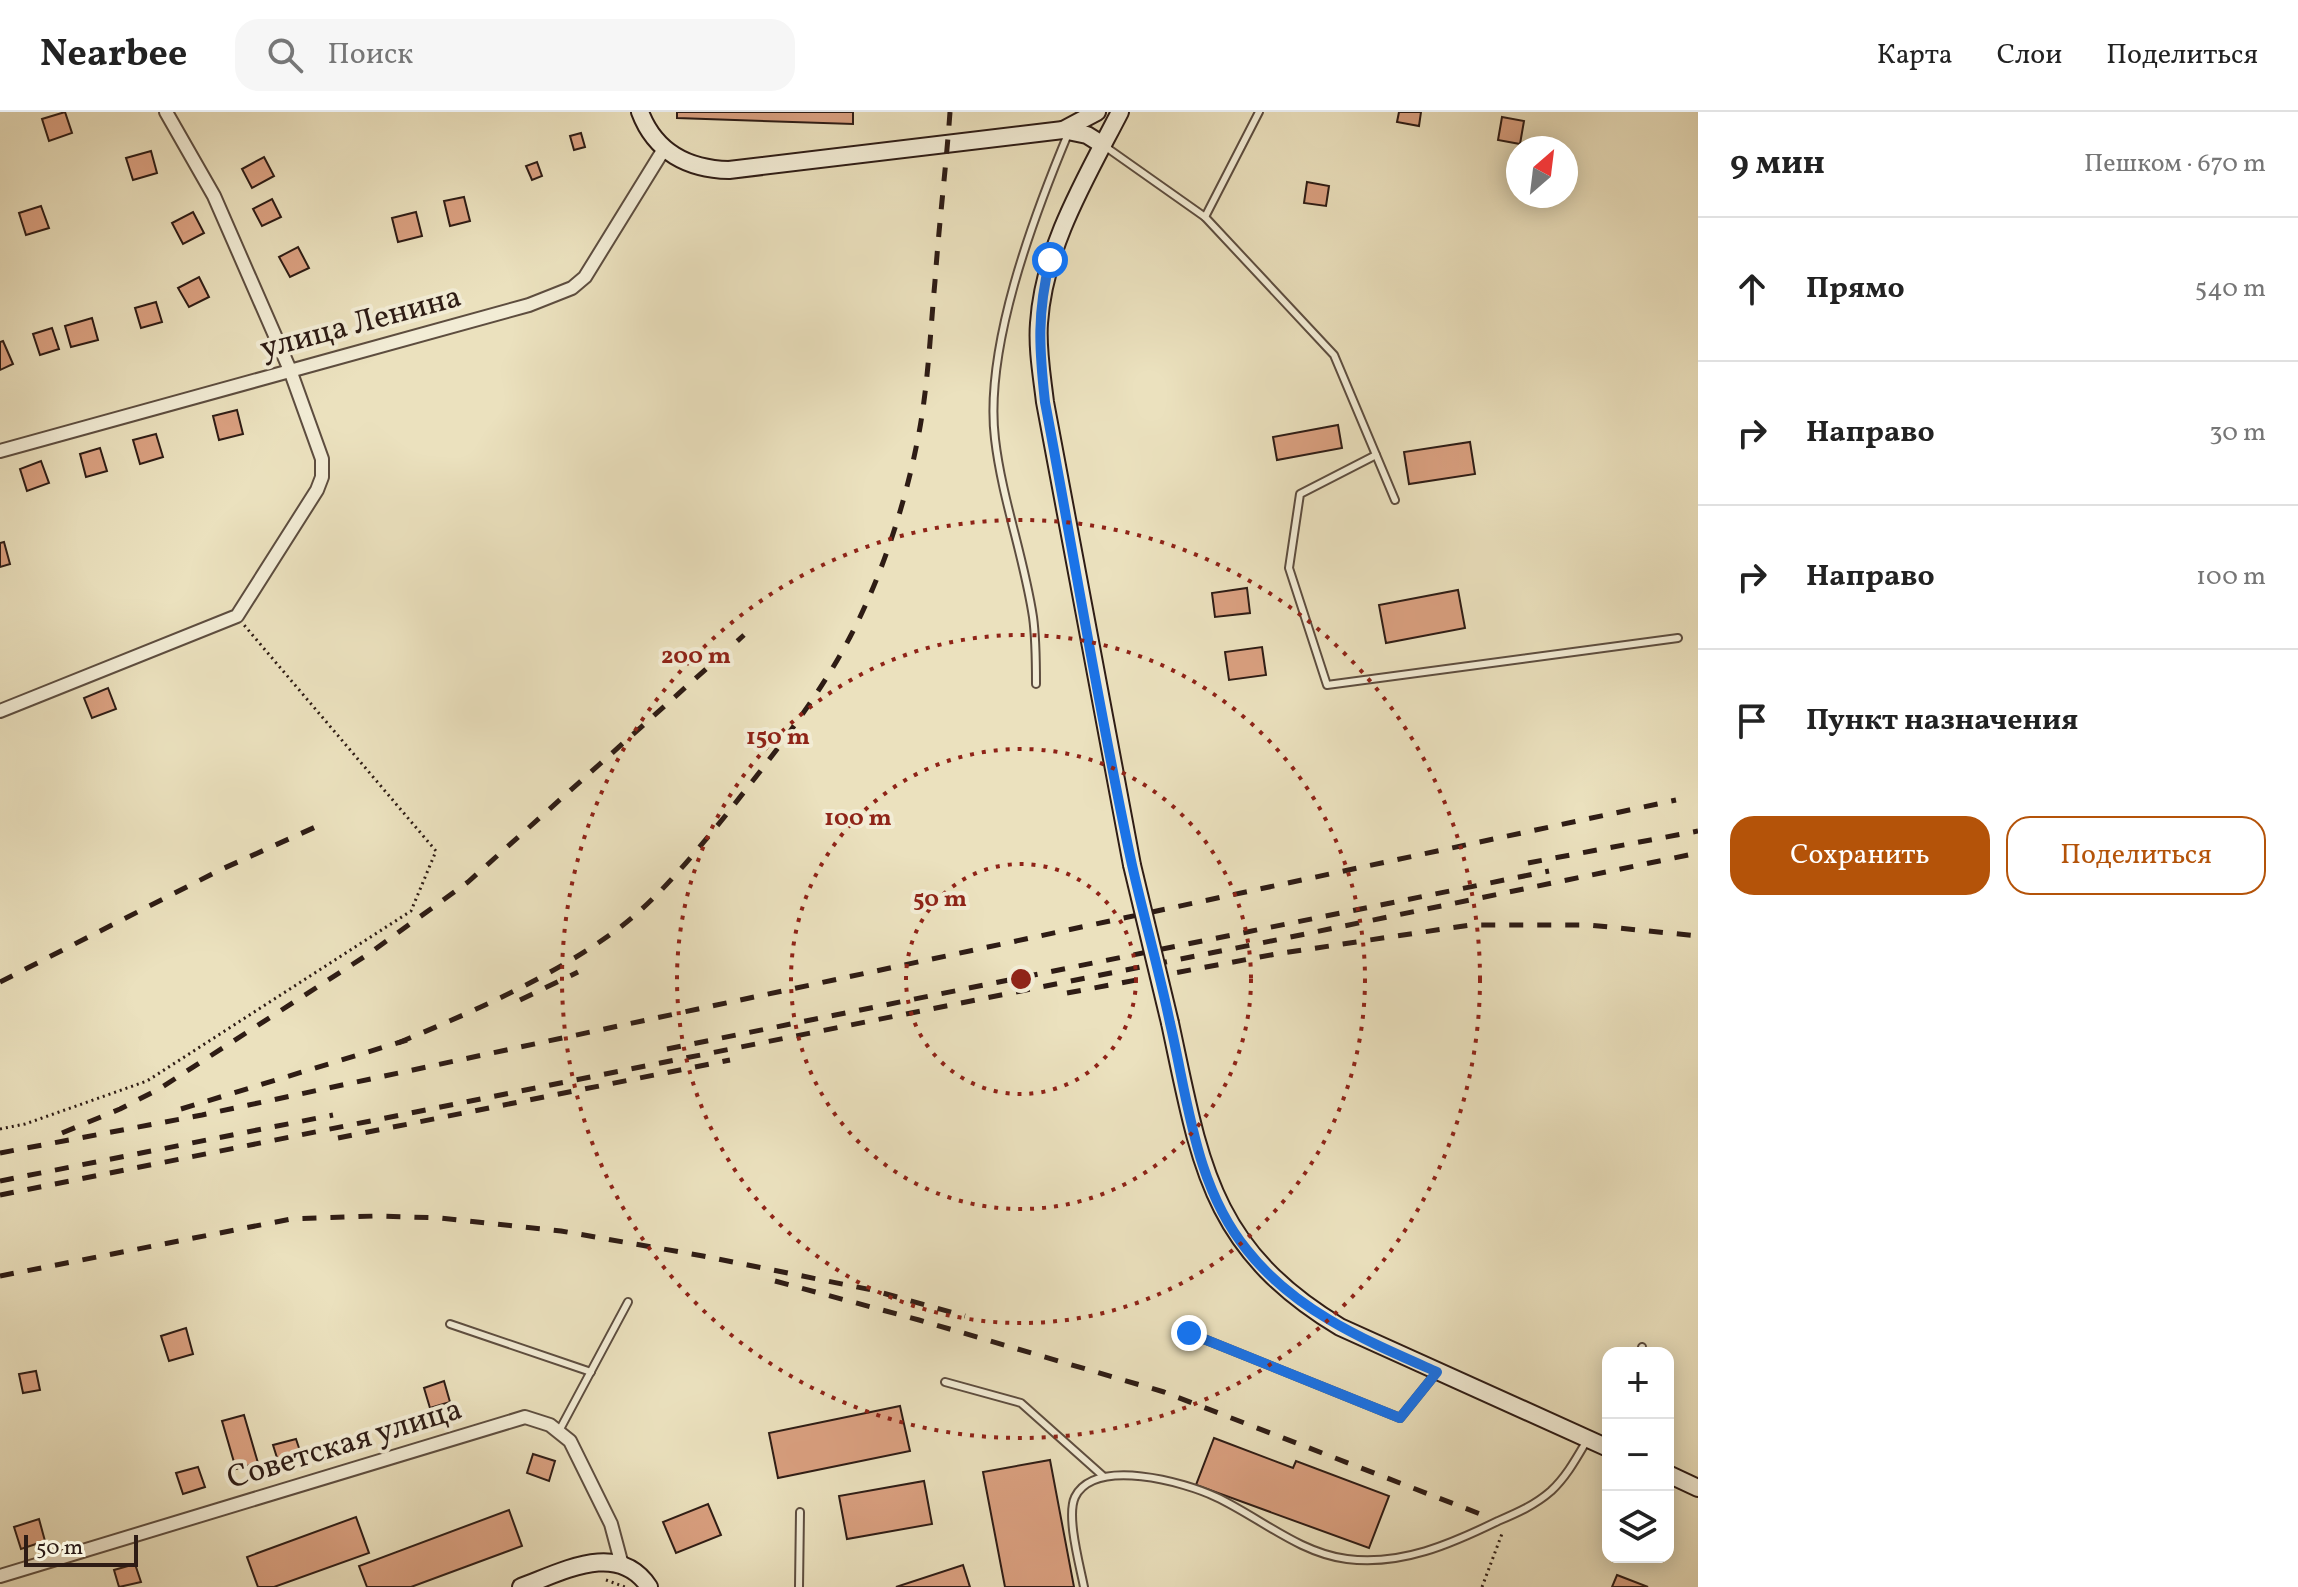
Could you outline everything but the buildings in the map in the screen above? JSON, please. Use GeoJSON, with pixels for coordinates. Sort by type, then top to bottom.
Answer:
{"type":"FeatureCollection","features":[{"type":"Feature","properties":{"kind":"street"},"geometry":{"type":"LineString","coordinates":[[0,711],[237,616],[317,490],[322,477],[322,459],[290,370],[214,196],[166,112]]}},
{"type":"Feature","properties":{"kind":"street"},"geometry":{"type":"LineString","coordinates":[[640,112],[650,133],[664,149],[695,166],[729,170],[1066,130],[1087,135],[1103,145]]}},
{"type":"Feature","properties":{"kind":"street"},"geometry":{"type":"LineString","coordinates":[[1066,130],[1097,112]]}},
{"type":"Feature","properties":{"kind":"street"},"geometry":{"type":"LineString","coordinates":[[1120,112],[1050,260],[1039,326],[1045,402],[1132,865],[1195,1138],[1208,1181],[1245,1248],[1285,1289],[1310,1309],[1340,1327],[1602,1445]]}},
{"type":"Feature","properties":{"kind":"street","name":"улица Ленина"},"geometry":{"type":"LineString","coordinates":[[0,451],[529,305],[572,288],[597,261],[615,226],[664,149]]}},
{"type":"Feature","properties":{"kind":"street","name":"Советская улица"},"geometry":{"type":"LineString","coordinates":[[0,1576],[525,1417],[537,1419],[559,1431]]}},
{"type":"Feature","properties":{"kind":"street"},"geometry":{"type":"LineString","coordinates":[[559,1431],[570,1441],[598,1495],[611,1524],[622,1565]]}},
{"type":"Feature","properties":{"kind":"street"},"geometry":{"type":"LineString","coordinates":[[1674,1477],[1698,1488]]}},
{"type":"Feature","properties":{"kind":"street"},"geometry":{"type":"LineString","coordinates":[[521,1587],[584,1564],[608,1561],[622,1565],[645,1580],[649,1587]]}},
{"type":"Feature","properties":{"kind":"lane"},"geometry":{"type":"LineString","coordinates":[[1205,217],[1259,112]]}},
{"type":"Feature","properties":{"kind":"lane"},"geometry":{"type":"LineString","coordinates":[[1036,684],[1034,619],[1002,477],[993,413],[999,359],[1016,280],[1066,130]]}},
{"type":"Feature","properties":{"kind":"lane"},"geometry":{"type":"LineString","coordinates":[[1103,145],[1205,217],[1334,355],[1395,500]]}},
{"type":"Feature","properties":{"kind":"lane"},"geometry":{"type":"LineString","coordinates":[[1376,455],[1300,494],[1289,568],[1327,685],[1678,638]]}},
{"type":"Feature","properties":{"kind":"lane"},"geometry":{"type":"LineString","coordinates":[[559,1431],[628,1302]]}},
{"type":"Feature","properties":{"kind":"lane"},"geometry":{"type":"LineString","coordinates":[[450,1324],[591,1372]]}},
{"type":"Feature","properties":{"kind":"lane"},"geometry":{"type":"LineString","coordinates":[[1189,1333],[1400,1418],[1437,1372]]}},
{"type":"Feature","properties":{"kind":"lane"},"geometry":{"type":"LineString","coordinates":[[945,1382],[1021,1403],[1103,1476]]}},
{"type":"Feature","properties":{"kind":"lane"},"geometry":{"type":"LineString","coordinates":[[1084,1587],[1072,1521],[1074,1498],[1084,1487],[1103,1476],[1139,1476],[1194,1489],[1216,1497],[1297,1543],[1346,1559],[1392,1559],[1446,1546],[1532,1505],[1552,1490],[1570,1469],[1588,1439]]}},
{"type":"Feature","properties":{"kind":"lane"},"geometry":{"type":"LineString","coordinates":[[799,1587],[800,1512]]}},
{"type":"Feature","properties":{"kind":"path"},"geometry":{"type":"LineString","coordinates":[[0,1129],[25,1124],[147,1081],[411,911],[436,851],[237,616]]}},
{"type":"Feature","properties":{"kind":"path"},"geometry":{"type":"LineString","coordinates":[[1482,1587],[1508,1516]]}},
{"type":"Feature","properties":{"kind":"path"},"geometry":{"type":"LineString","coordinates":[[604,1579],[625,1587]]}},
{"type":"Feature","properties":{"kind":"railway"},"geometry":{"type":"LineString","coordinates":[[398,1043],[539,978],[592,947],[633,917],[675,875],[726,815],[823,684],[861,614],[881,567],[917,443],[924,403],[950,112]]}},
{"type":"Feature","properties":{"kind":"railway"},"geometry":{"type":"LineString","coordinates":[[62,1133],[159,1089],[367,955],[468,882],[744,635]]}},
{"type":"Feature","properties":{"kind":"railway"},"geometry":{"type":"LineString","coordinates":[[0,1153],[202,1115],[1676,800]]}},
{"type":"Feature","properties":{"kind":"railway"},"geometry":{"type":"LineString","coordinates":[[0,982],[220,870],[322,824]]}},
{"type":"Feature","properties":{"kind":"railway"},"geometry":{"type":"LineString","coordinates":[[1528,863],[1698,831]]}},
{"type":"Feature","properties":{"kind":"railway"},"geometry":{"type":"LineString","coordinates":[[0,1195],[1698,853]]}},
{"type":"Feature","properties":{"kind":"railway"},"geometry":{"type":"LineString","coordinates":[[667,1049],[1549,871]]}},
{"type":"Feature","properties":{"kind":"railway"},"geometry":{"type":"LineString","coordinates":[[1067,993],[1276,954],[1470,925],[1589,925],[1698,936]]}},
{"type":"Feature","properties":{"kind":"railway"},"geometry":{"type":"LineString","coordinates":[[520,1000],[578,972]]}},
{"type":"Feature","properties":{"kind":"railway"},"geometry":{"type":"LineString","coordinates":[[181,1109],[407,1040]]}},
{"type":"Feature","properties":{"kind":"railway"},"geometry":{"type":"LineString","coordinates":[[338,1138],[730,1060]]}},
{"type":"Feature","properties":{"kind":"railway"},"geometry":{"type":"LineString","coordinates":[[0,1181],[333,1115]]}},
{"type":"Feature","properties":{"kind":"railway"},"geometry":{"type":"LineString","coordinates":[[0,1276],[291,1219],[376,1216],[441,1218],[561,1231],[703,1256],[872,1290],[965,1316]]}},
{"type":"Feature","properties":{"kind":"railway"},"geometry":{"type":"LineString","coordinates":[[775,1281],[1164,1392],[1488,1517]]}},
{"type":"Feature","properties":{"kind":"route"},"geometry":{"type":"LineString","coordinates":[[1050,260],[1039,326],[1045,402],[1132,865],[1195,1138],[1208,1181],[1245,1248],[1285,1289],[1340,1327],[1437,1372],[1400,1418],[1189,1333]]}}]}
